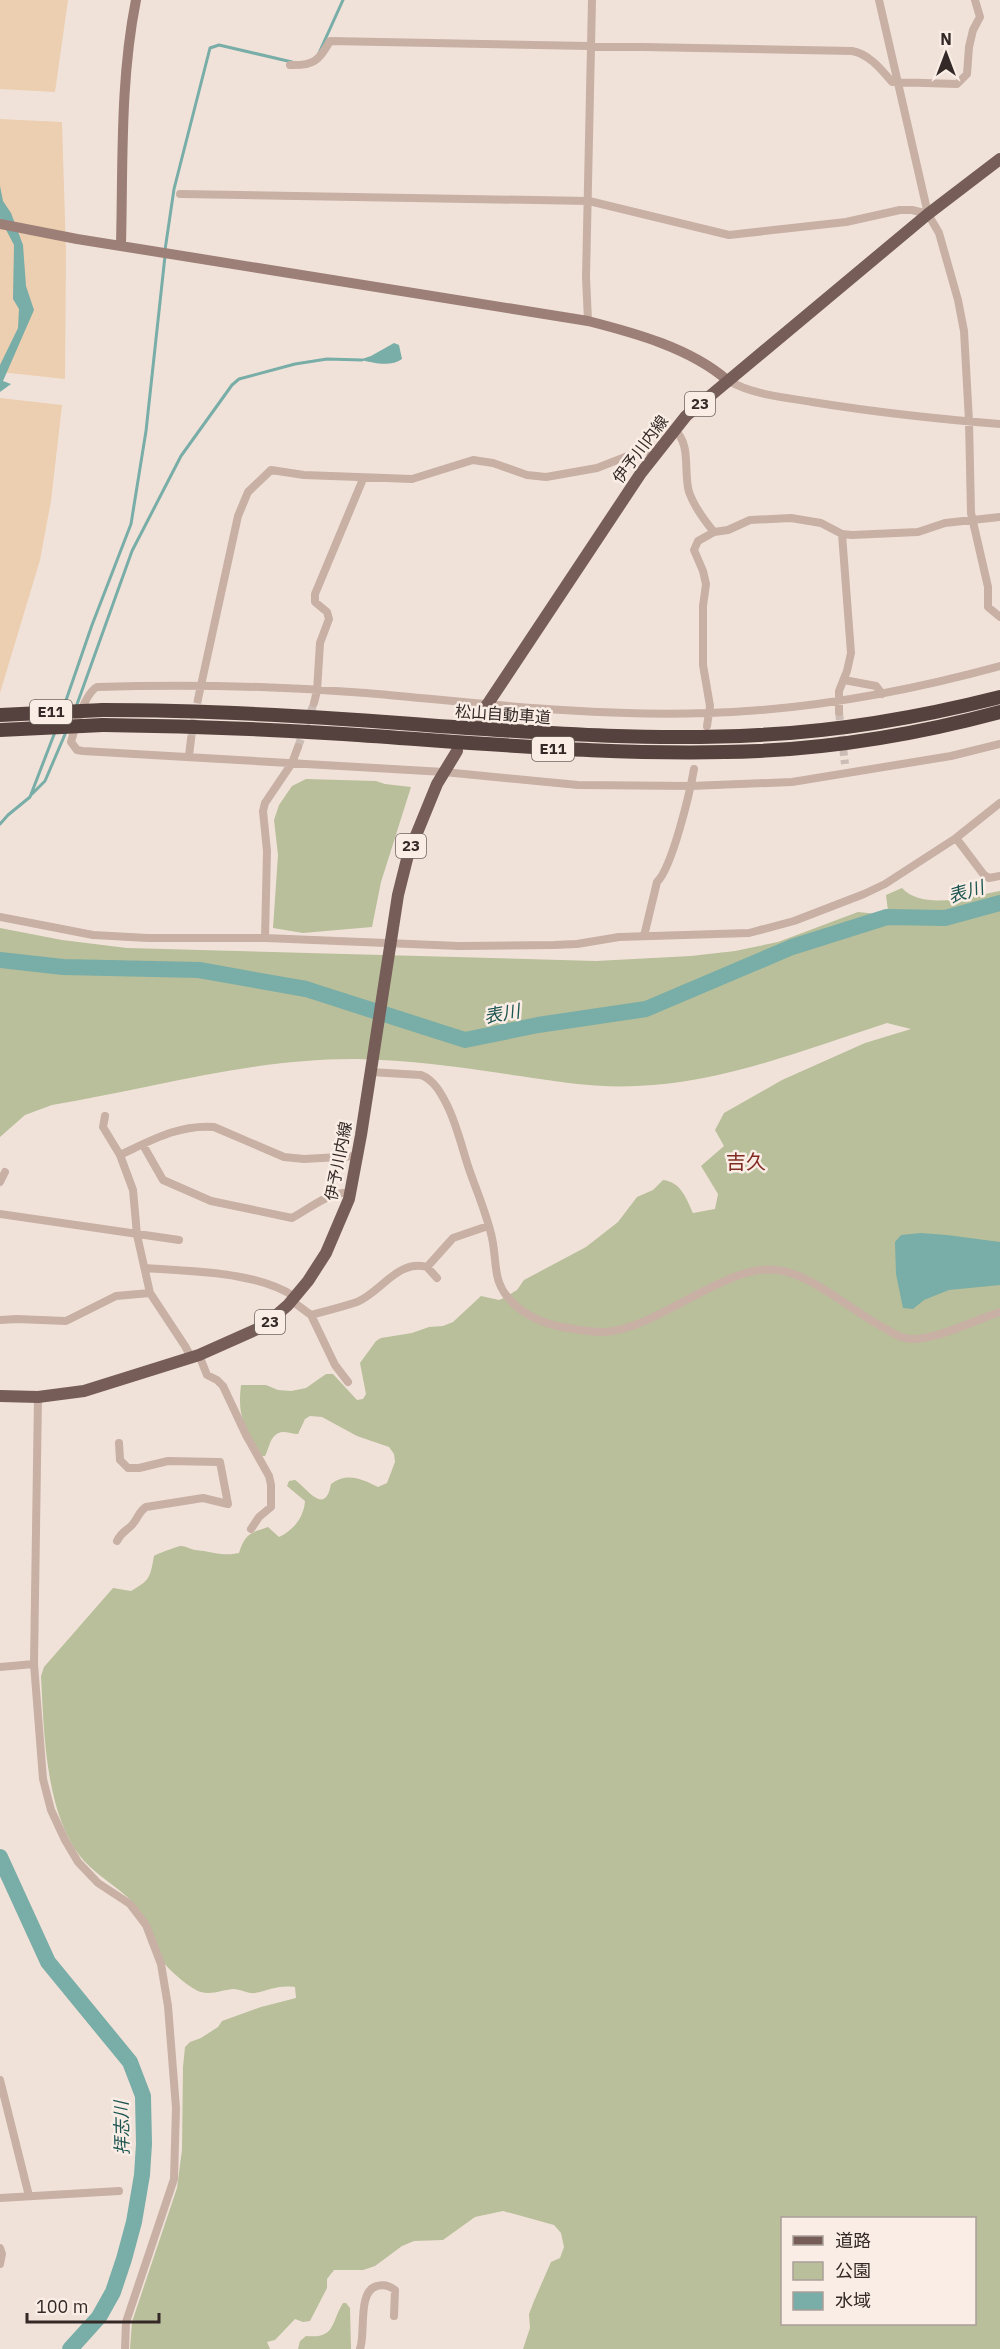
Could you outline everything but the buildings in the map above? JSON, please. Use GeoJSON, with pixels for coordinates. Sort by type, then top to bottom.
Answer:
{"type":"FeatureCollection","features":[{"type":"Feature","properties":{"kind":"highway","name":"松山自動車道"},"geometry":{"type":"LineString","coordinates":[[0,715],[103,710],[242,713],[569,734],[685,737],[759,735],[833,729],[896,720],[1000,697]]}},
{"type":"Feature","properties":{"kind":"highway","name":"松山自動車道"},"geometry":{"type":"LineString","coordinates":[[0,730],[103,725],[242,728],[557,749],[675,752],[760,751],[898,735],[1000,712]]}},
{"type":"Feature","properties":{"kind":"main road","name":"伊予川内線"},"geometry":{"type":"LineString","coordinates":[[477,720],[654,454],[674,429],[728,380],[928,214],[1000,159]]}},
{"type":"Feature","properties":{"kind":"main road","name":"伊予川内線"},"geometry":{"type":"LineString","coordinates":[[0,1396],[38,1397],[84,1391],[195,1356],[255,1331],[272,1321],[294,1299],[326,1253],[339,1227],[351,1193],[398,895],[408,855],[421,819],[457,751]]}},
{"type":"Feature","properties":{"kind":"street"},"geometry":{"type":"LineString","coordinates":[[121,244],[123,115],[129,35],[136,0]]}},
{"type":"Feature","properties":{"kind":"street"},"geometry":{"type":"LineString","coordinates":[[588,321],[586,277],[592,0]]}},
{"type":"Feature","properties":{"kind":"street"},"geometry":{"type":"LineString","coordinates":[[879,0],[928,214],[939,233],[962,319],[973,519],[988,587],[988,607],[1000,617]]}},
{"type":"Feature","properties":{"kind":"street"},"geometry":{"type":"LineString","coordinates":[[290,66],[311,64],[321,56],[330,40],[852,51],[864,55],[892,82],[957,84],[965,78],[969,46],[973,30],[980,17],[975,0]]}},
{"type":"Feature","properties":{"kind":"street"},"geometry":{"type":"LineString","coordinates":[[180,194],[589,201],[729,235],[846,222],[900,210],[928,214]]}},
{"type":"Feature","properties":{"kind":"street"},"geometry":{"type":"LineString","coordinates":[[0,224],[588,321],[633,334],[692,356],[728,380],[748,390],[855,409],[1000,424]]}},
{"type":"Feature","properties":{"kind":"street"},"geometry":{"type":"LineString","coordinates":[[674,429],[684,441],[689,490],[704,521],[714,532]]}},
{"type":"Feature","properties":{"kind":"street"},"geometry":{"type":"LineString","coordinates":[[198,699],[238,516],[248,492],[271,470],[293,474],[363,479],[412,479],[473,460],[493,463],[526,475],[546,477],[597,468],[643,450],[654,454]]}},
{"type":"Feature","properties":{"kind":"street"},"geometry":{"type":"LineString","coordinates":[[314,703],[317,691],[319,651],[329,617],[327,612],[316,604],[315,597],[363,479]]}},
{"type":"Feature","properties":{"kind":"street"},"geometry":{"type":"LineString","coordinates":[[707,726],[709,698],[703,655],[703,606],[706,584],[694,550],[698,541],[714,532],[728,530],[750,520],[782,518],[821,524],[842,534],[918,532],[945,523],[1000,517]]}},
{"type":"Feature","properties":{"kind":"street"},"geometry":{"type":"LineString","coordinates":[[839,712],[839,691],[850,664],[851,641],[842,534]]}},
{"type":"Feature","properties":{"kind":"street"},"geometry":{"type":"LineString","coordinates":[[1000,666],[882,694],[839,701],[709,713],[487,706],[364,693],[202,686],[97,687],[91,689],[71,742],[77,750],[83,752],[189,756],[444,772],[578,785],[691,786],[792,782],[951,756],[1000,744]]}},
{"type":"Feature","properties":{"kind":"street"},"geometry":{"type":"LineString","coordinates":[[844,680],[876,686],[882,694]]}},
{"type":"Feature","properties":{"kind":"street"},"geometry":{"type":"LineString","coordinates":[[189,756],[191,739]]}},
{"type":"Feature","properties":{"kind":"street"},"geometry":{"type":"LineString","coordinates":[[265,938],[267,851],[263,812],[265,803],[292,763],[298,747]]}},
{"type":"Feature","properties":{"kind":"street"},"geometry":{"type":"LineString","coordinates":[[845,764],[847,774]]}},
{"type":"Feature","properties":{"kind":"street"},"geometry":{"type":"LineString","coordinates":[[644,936],[657,882],[663,877],[669,861],[694,769]]}},
{"type":"Feature","properties":{"kind":"street"},"geometry":{"type":"LineString","coordinates":[[0,917],[93,935],[148,938],[265,938],[390,946],[554,945],[577,944],[619,937],[739,934],[773,927],[864,894],[956,838],[1000,803]]}},
{"type":"Feature","properties":{"kind":"street"},"geometry":{"type":"LineString","coordinates":[[956,838],[984,875],[989,878],[1000,876]]}},
{"type":"Feature","properties":{"kind":"street"},"geometry":{"type":"LineString","coordinates":[[370,1069],[415,1073],[429,1078],[433,1083],[452,1115],[492,1239],[495,1272],[501,1289],[515,1305],[532,1317],[554,1326],[603,1332],[615,1330],[641,1322],[724,1282],[762,1269],[777,1269],[811,1282],[877,1325],[905,1338],[932,1336],[1000,1311]]}},
{"type":"Feature","properties":{"kind":"street"},"geometry":{"type":"LineString","coordinates":[[105,1116],[103,1127],[120,1155],[133,1190],[137,1235],[150,1293],[207,1375],[223,1386],[246,1435],[269,1476],[271,1507],[259,1517],[251,1529]]}},
{"type":"Feature","properties":{"kind":"street"},"geometry":{"type":"LineString","coordinates":[[120,1155],[155,1138],[179,1130],[208,1126],[284,1157],[304,1159],[358,1156]]}},
{"type":"Feature","properties":{"kind":"street"},"geometry":{"type":"LineString","coordinates":[[143,1145],[163,1180],[211,1201],[245,1210],[292,1218],[328,1198],[344,1192],[351,1193]]}},
{"type":"Feature","properties":{"kind":"street"},"geometry":{"type":"LineString","coordinates":[[0,1182],[5,1172]]}},
{"type":"Feature","properties":{"kind":"street"},"geometry":{"type":"LineString","coordinates":[[0,1214],[179,1240]]}},
{"type":"Feature","properties":{"kind":"street"},"geometry":{"type":"LineString","coordinates":[[427,1267],[446,1243],[453,1238],[488,1226]]}},
{"type":"Feature","properties":{"kind":"street"},"geometry":{"type":"LineString","coordinates":[[311,1315],[359,1301],[393,1275],[412,1266],[427,1267],[436,1278]]}},
{"type":"Feature","properties":{"kind":"street"},"geometry":{"type":"LineString","coordinates":[[146,1268],[245,1278],[282,1288],[311,1315],[335,1365],[348,1382]]}},
{"type":"Feature","properties":{"kind":"street"},"geometry":{"type":"LineString","coordinates":[[0,1320],[66,1321],[116,1296],[150,1293]]}},
{"type":"Feature","properties":{"kind":"street"},"geometry":{"type":"LineString","coordinates":[[38,1397],[34,1664],[40,1756],[51,1810],[78,1862],[98,1882],[139,1913],[146,1925],[165,1980],[176,2108],[174,2179],[126,2322],[124,2349]]}},
{"type":"Feature","properties":{"kind":"street"},"geometry":{"type":"LineString","coordinates":[[117,1541],[121,1532],[130,1527],[140,1510],[146,1507],[203,1498],[228,1504],[220,1461],[168,1461],[139,1468],[128,1468],[120,1460],[119,1443]]}},
{"type":"Feature","properties":{"kind":"street"},"geometry":{"type":"LineString","coordinates":[[0,1667],[34,1664]]}},
{"type":"Feature","properties":{"kind":"street"},"geometry":{"type":"LineString","coordinates":[[0,2080],[29,2196]]}},
{"type":"Feature","properties":{"kind":"street"},"geometry":{"type":"LineString","coordinates":[[0,2198],[119,2191]]}},
{"type":"Feature","properties":{"kind":"street"},"geometry":{"type":"LineString","coordinates":[[0,2248],[2,2254],[0,2264]]}},
{"type":"Feature","properties":{"kind":"street"},"geometry":{"type":"LineString","coordinates":[[360,2349],[364,2305],[368,2291],[374,2286],[384,2285],[395,2290],[394,2316]]}},
{"type":"Feature","properties":{"kind":"green space"},"geometry":{"type":"Polygon","coordinates":[[[306,779],[376,781],[411,787],[381,882],[372,927],[303,933],[273,928],[278,855],[274,820],[279,805],[292,786],[306,779]]]}},
{"type":"Feature","properties":{"kind":"green space"},"geometry":{"type":"Polygon","coordinates":[[[902,888],[922,899],[935,900],[1000,891],[1000,2349],[523,2349],[530,2328],[529,2314],[534,2301],[551,2262],[560,2258],[564,2247],[561,2233],[554,2225],[503,2211],[475,2217],[443,2240],[414,2241],[402,2246],[375,2266],[363,2270],[334,2270],[327,2279],[327,2288],[310,2321],[303,2322],[295,2319],[275,2340],[267,2342],[270,2349],[130,2349],[132,2322],[177,2188],[182,2150],[185,2047],[218,2027],[222,2021],[296,1998],[295,1987],[278,1987],[252,1993],[233,1989],[205,1993],[192,1987],[165,1965],[143,1915],[129,1898],[87,1864],[68,1838],[53,1794],[48,1770],[41,1676],[44,1667],[113,1588],[131,1591],[146,1581],[154,1556],[181,1546],[222,1554],[239,1553],[246,1538],[257,1531],[268,1527],[279,1537],[289,1531],[300,1518],[305,1501],[287,1486],[289,1481],[295,1480],[320,1499],[325,1498],[328,1494],[331,1484],[343,1478],[360,1479],[378,1487],[387,1483],[395,1462],[394,1454],[389,1447],[357,1436],[322,1417],[310,1416],[305,1419],[298,1434],[283,1432],[275,1435],[265,1456],[262,1456],[241,1415],[241,1385],[266,1385],[278,1390],[291,1391],[306,1388],[326,1374],[333,1374],[357,1400],[363,1399],[366,1394],[360,1363],[376,1341],[453,1322],[481,1296],[499,1300],[504,1298],[517,1290],[524,1280],[586,1247],[618,1222],[637,1197],[653,1190],[663,1180],[679,1187],[693,1213],[715,1209],[718,1194],[701,1166],[724,1146],[715,1130],[724,1113],[782,1080],[865,1043],[911,1029],[887,1023],[733,1072],[701,1079],[637,1086],[578,1084],[398,1061],[357,1059],[280,1063],[204,1075],[52,1105],[25,1115],[0,1137],[0,928],[62,940],[127,948],[596,961],[691,956],[735,951],[778,942],[858,912],[877,914],[888,911],[886,895],[902,888]]]}},
{"type":"Feature","properties":{"kind":"green space"},"geometry":{"type":"Polygon","coordinates":[[[343,2303],[350,2308],[351,2349],[298,2349],[300,2341],[306,2336],[323,2335],[328,2332],[343,2303]]]}},
{"type":"Feature","properties":{"kind":"sand"},"geometry":{"type":"Polygon","coordinates":[[[0,0],[68,0],[55,92],[0,89],[0,0]]]}},
{"type":"Feature","properties":{"kind":"sand"},"geometry":{"type":"Polygon","coordinates":[[[0,119],[62,122],[66,252],[65,379],[0,372],[0,119]]]}},
{"type":"Feature","properties":{"kind":"sand"},"geometry":{"type":"Polygon","coordinates":[[[0,398],[62,405],[51,501],[40,560],[0,693],[0,398]]]}},
{"type":"Feature","properties":{"kind":"water"},"geometry":{"type":"Polygon","coordinates":[[[0,186],[3,201],[11,213],[23,245],[26,286],[34,310],[3,381],[11,384],[0,392],[0,365],[18,328],[19,309],[13,299],[14,245],[0,218],[0,186]]]}},
{"type":"Feature","properties":{"kind":"water"},"geometry":{"type":"Polygon","coordinates":[[[394,343],[399,345],[402,359],[397,362],[381,364],[359,360],[371,356],[394,343]]]}},
{"type":"Feature","properties":{"kind":"water"},"geometry":{"type":"Polygon","coordinates":[[[921,1233],[1000,1242],[1000,1285],[949,1290],[924,1300],[913,1309],[903,1308],[896,1274],[895,1242],[901,1235],[921,1233]]]}},
{"type":"Feature","properties":{"kind":"waterway"},"geometry":{"type":"LineString","coordinates":[[319,53],[343,0]]}},
{"type":"Feature","properties":{"kind":"waterway"},"geometry":{"type":"LineString","coordinates":[[165,250],[174,189],[210,48],[219,45],[292,62]]}},
{"type":"Feature","properties":{"kind":"waterway"},"geometry":{"type":"LineString","coordinates":[[64,706],[131,524],[146,431],[165,256]]}},
{"type":"Feature","properties":{"kind":"waterway"},"geometry":{"type":"LineString","coordinates":[[76,707],[132,551],[181,456],[232,385],[239,379],[295,364],[327,359],[362,360]]}},
{"type":"Feature","properties":{"kind":"waterway"},"geometry":{"type":"LineString","coordinates":[[0,824],[30,797],[55,732]]}},
{"type":"Feature","properties":{"kind":"waterway"},"geometry":{"type":"LineString","coordinates":[[32,794],[45,781],[66,732]]}},
{"type":"Feature","properties":{"kind":"waterway","name":"表川"},"geometry":{"type":"LineString","coordinates":[[0,960],[63,967],[199,970],[306,989],[465,1040],[538,1025],[646,1009],[792,947],[887,917],[945,918],[1000,903]]}},
{"type":"Feature","properties":{"kind":"waterway","name":"拝志川"},"geometry":{"type":"LineString","coordinates":[[0,1857],[48,1962],[130,2062],[143,2096],[142,2175],[134,2222],[124,2259],[113,2292],[99,2317],[70,2349]]}},
{"type":"Feature","properties":{"kind":"tunnel"},"geometry":{"type":"LineString","coordinates":[[191,739],[198,699]]}},
{"type":"Feature","properties":{"kind":"tunnel"},"geometry":{"type":"LineString","coordinates":[[298,747],[314,703]]}},
{"type":"Feature","properties":{"kind":"tunnel"},"geometry":{"type":"LineString","coordinates":[[839,712],[845,764]]}},
{"type":"Feature","properties":{"kind":"district","name":"吉久"},"geometry":{"type":"Point","coordinates":[746,1162]}}]}
